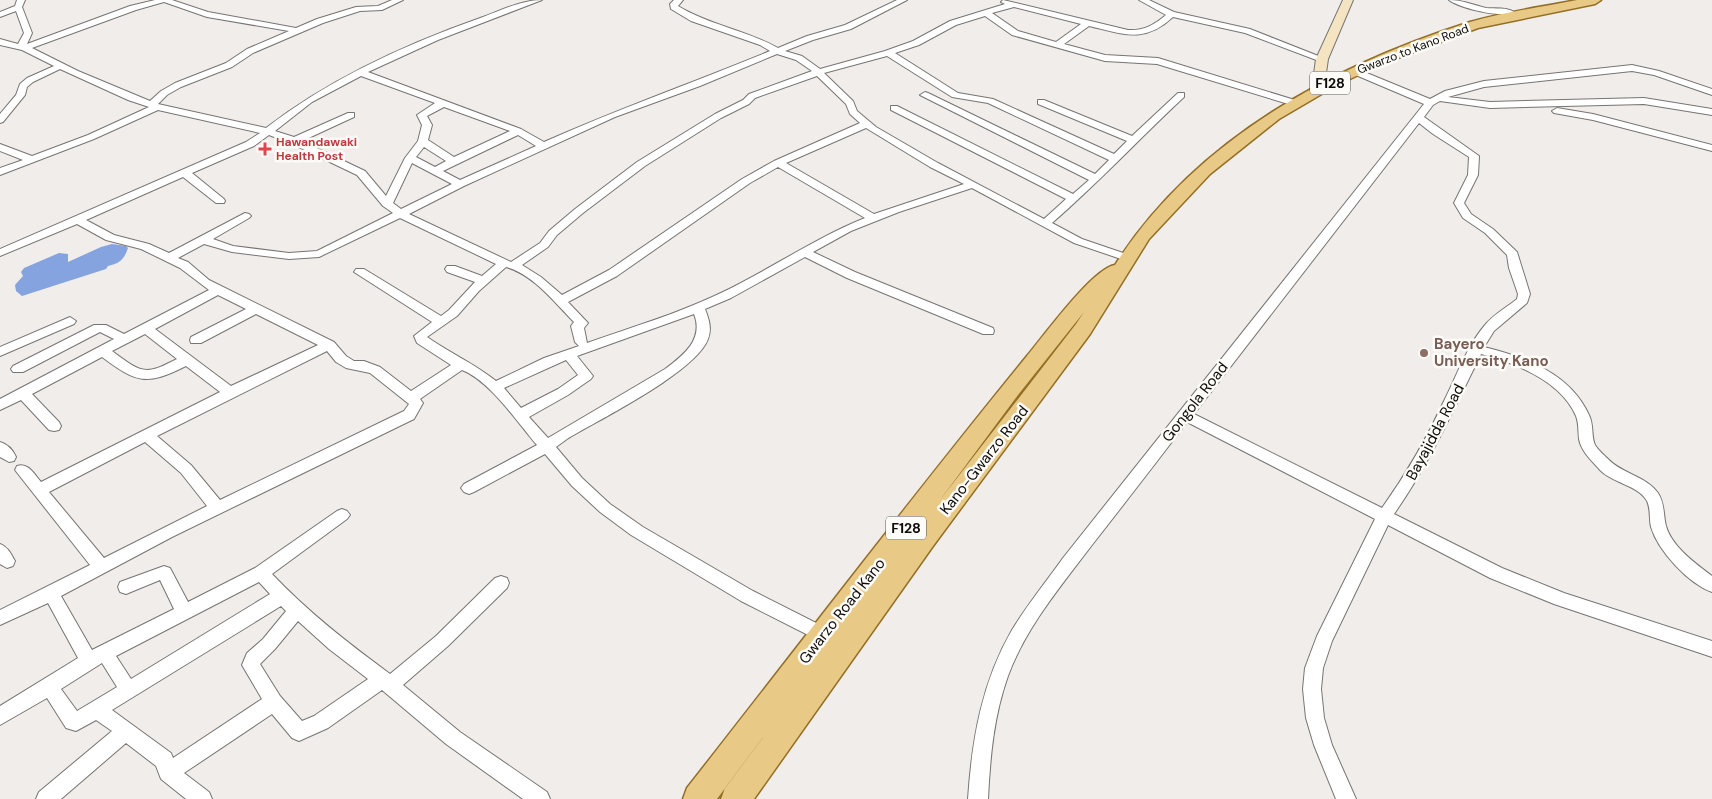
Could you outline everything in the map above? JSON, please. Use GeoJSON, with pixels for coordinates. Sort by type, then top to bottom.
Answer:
{"type":"FeatureCollection","features":[{"type":"Feature","properties":{"kind":"main road","name":"Gwarzo to Kano Road"},"geometry":{"type":"LineString","coordinates":[[1125,261],[1142,236],[1204,171],[1247,136],[1295,103],[1332,82],[1354,71],[1455,31],[1514,14],[1595,0]]}},
{"type":"Feature","properties":{"kind":"main road","name":"Gwarzo Road Kano"},"geometry":{"type":"LineString","coordinates":[[698,799],[1011,390],[1090,292],[1125,261]]}},
{"type":"Feature","properties":{"kind":"main road","name":"Kano-Gwarzo Road"},"geometry":{"type":"LineString","coordinates":[[736,799],[924,539],[994,445],[1051,374],[1102,301],[1125,261]]}},
{"type":"Feature","properties":{"kind":"street"},"geometry":{"type":"LineString","coordinates":[[23,47],[133,8],[165,0],[196,12],[252,24],[285,27],[296,31]]}},
{"type":"Feature","properties":{"kind":"street"},"geometry":{"type":"LineString","coordinates":[[0,172],[91,136],[154,106],[164,93],[178,85],[229,65],[250,51],[296,31],[324,19],[360,9],[379,8],[399,0]]}},
{"type":"Feature","properties":{"kind":"street"},"geometry":{"type":"LineString","coordinates":[[679,0],[674,4],[674,7],[694,19],[763,43],[778,52],[799,58],[818,72],[850,103],[853,112],[867,124],[899,145],[1078,241],[1125,261]]}},
{"type":"Feature","properties":{"kind":"street"},"geometry":{"type":"LineString","coordinates":[[436,170],[468,165],[543,146],[617,113],[810,38],[860,22],[903,0]]}},
{"type":"Feature","properties":{"kind":"street"},"geometry":{"type":"LineString","coordinates":[[997,0],[1123,33],[1138,34],[1152,30],[1171,14]]}},
{"type":"Feature","properties":{"kind":"street"},"geometry":{"type":"LineString","coordinates":[[1143,0],[1171,14],[1247,31],[1322,59]]}},
{"type":"Feature","properties":{"kind":"street"},"geometry":{"type":"LineString","coordinates":[[1332,82],[1320,74],[1322,59],[1348,0]]}},
{"type":"Feature","properties":{"kind":"street"},"geometry":{"type":"LineString","coordinates":[[1454,0],[1489,4]]}},
{"type":"Feature","properties":{"kind":"street"},"geometry":{"type":"LineString","coordinates":[[1454,0],[1484,10],[1514,14]]}},
{"type":"Feature","properties":{"kind":"street"},"geometry":{"type":"LineString","coordinates":[[1479,0],[1514,14]]}},
{"type":"Feature","properties":{"kind":"street"},"geometry":{"type":"LineString","coordinates":[[0,253],[109,204],[233,152],[269,132],[304,104],[362,73],[438,37],[530,1]]}},
{"type":"Feature","properties":{"kind":"street"},"geometry":{"type":"LineString","coordinates":[[0,15],[19,3],[28,33],[23,47]]}},
{"type":"Feature","properties":{"kind":"street"},"geometry":{"type":"LineString","coordinates":[[824,635],[747,596],[638,531],[592,496],[546,447],[495,387],[472,369],[460,365],[429,345],[420,336],[454,312],[475,288],[509,264],[544,245],[553,233],[578,211],[642,164],[696,129],[746,102],[752,96],[818,72],[888,53],[921,40],[943,27],[1014,4]]}},
{"type":"Feature","properties":{"kind":"street"},"geometry":{"type":"LineString","coordinates":[[985,12],[1015,33],[1105,58],[1158,61],[1295,103]]}},
{"type":"Feature","properties":{"kind":"street"},"geometry":{"type":"LineString","coordinates":[[1059,44],[1087,23]]}},
{"type":"Feature","properties":{"kind":"street"},"geometry":{"type":"LineString","coordinates":[[0,42],[23,47],[131,98],[154,106],[269,132],[294,141],[361,173],[387,204],[402,214],[537,279],[582,323],[577,326],[581,342]]}},
{"type":"Feature","properties":{"kind":"street"},"geometry":{"type":"LineString","coordinates":[[888,53],[960,98],[990,101],[1116,158]]}},
{"type":"Feature","properties":{"kind":"street"},"geometry":{"type":"LineString","coordinates":[[0,120],[20,95],[23,86],[30,80],[60,66]]}},
{"type":"Feature","properties":{"kind":"street"},"geometry":{"type":"LineString","coordinates":[[1434,100],[1461,89],[1484,84],[1610,69],[1643,69],[1712,90]]}},
{"type":"Feature","properties":{"kind":"street"},"geometry":{"type":"LineString","coordinates":[[1354,71],[1434,100],[1534,111],[1564,111],[1712,148]]}},
{"type":"Feature","properties":{"kind":"street"},"geometry":{"type":"LineString","coordinates":[[362,73],[518,131],[543,146]]}},
{"type":"Feature","properties":{"kind":"street"},"geometry":{"type":"LineString","coordinates":[[925,95],[1096,179]]}},
{"type":"Feature","properties":{"kind":"street"},"geometry":{"type":"LineString","coordinates":[[1045,224],[1096,179],[1181,95]]}},
{"type":"Feature","properties":{"kind":"street","name":"Gongola Road"},"geometry":{"type":"LineString","coordinates":[[978,799],[983,742],[993,694],[1006,660],[1021,630],[1068,563],[1434,100]]}},
{"type":"Feature","properties":{"kind":"street"},"geometry":{"type":"LineString","coordinates":[[1490,105],[1644,101],[1712,112]]}},
{"type":"Feature","properties":{"kind":"street"},"geometry":{"type":"LineString","coordinates":[[387,204],[410,158],[423,141],[427,125],[422,115],[443,102]]}},
{"type":"Feature","properties":{"kind":"street"},"geometry":{"type":"LineString","coordinates":[[1041,102],[1134,140]]}},
{"type":"Feature","properties":{"kind":"street"},"geometry":{"type":"LineString","coordinates":[[894,108],[1074,199]]}},
{"type":"Feature","properties":{"kind":"street"},"geometry":{"type":"LineString","coordinates":[[294,141],[351,115]]}},
{"type":"Feature","properties":{"kind":"street","name":"Bayajidda Road"},"geometry":{"type":"LineString","coordinates":[[1346,799],[1323,745],[1315,718],[1312,689],[1314,668],[1337,609],[1384,517],[1412,477],[1433,439],[1477,349],[1489,328],[1500,317],[1516,306],[1522,300],[1524,294],[1518,278],[1513,254],[1489,231],[1467,216],[1459,203],[1468,188],[1475,169],[1474,156],[1466,149],[1436,132],[1419,118]]}},
{"type":"Feature","properties":{"kind":"street"},"geometry":{"type":"LineString","coordinates":[[560,301],[613,273],[746,181],[778,163],[867,124]]}},
{"type":"Feature","properties":{"kind":"street"},"geometry":{"type":"LineString","coordinates":[[203,240],[232,249],[289,256],[312,256],[319,254],[460,184],[468,165],[518,131]]}},
{"type":"Feature","properties":{"kind":"street"},"geometry":{"type":"LineString","coordinates":[[423,141],[435,151],[468,165]]}},
{"type":"Feature","properties":{"kind":"street"},"geometry":{"type":"LineString","coordinates":[[0,147],[31,159]]}},
{"type":"Feature","properties":{"kind":"street"},"geometry":{"type":"LineString","coordinates":[[410,158],[460,184]]}},
{"type":"Feature","properties":{"kind":"street"},"geometry":{"type":"LineString","coordinates":[[778,163],[873,218]]}},
{"type":"Feature","properties":{"kind":"street"},"geometry":{"type":"LineString","coordinates":[[185,173],[220,200]]}},
{"type":"Feature","properties":{"kind":"street"},"geometry":{"type":"LineString","coordinates":[[495,387],[568,353],[660,322],[727,295],[847,229],[873,218],[972,185]]}},
{"type":"Feature","properties":{"kind":"street"},"geometry":{"type":"LineString","coordinates":[[168,258],[245,216]]}},
{"type":"Feature","properties":{"kind":"street"},"geometry":{"type":"LineString","coordinates":[[0,618],[101,566],[409,415],[416,403],[375,370],[364,366],[351,365],[341,359],[329,346],[218,290],[184,265],[145,246],[110,238],[77,219]]}},
{"type":"Feature","properties":{"kind":"street"},"geometry":{"type":"LineString","coordinates":[[804,252],[851,275],[988,331]]}},
{"type":"Feature","properties":{"kind":"street"},"geometry":{"type":"LineString","coordinates":[[451,269],[485,281]]}},
{"type":"Feature","properties":{"kind":"street"},"geometry":{"type":"LineString","coordinates":[[360,272],[442,322]]}},
{"type":"Feature","properties":{"kind":"street"},"geometry":{"type":"LineString","coordinates":[[0,405],[218,290]]}},
{"type":"Feature","properties":{"kind":"street"},"geometry":{"type":"LineString","coordinates":[[469,488],[546,447],[562,435],[662,377],[687,360],[698,348],[704,335],[703,316],[698,308]]}},
{"type":"Feature","properties":{"kind":"street"},"geometry":{"type":"LineString","coordinates":[[196,340],[256,309]]}},
{"type":"Feature","properties":{"kind":"street"},"geometry":{"type":"LineString","coordinates":[[0,352],[70,322]]}},
{"type":"Feature","properties":{"kind":"street"},"geometry":{"type":"LineString","coordinates":[[18,369],[98,328],[102,328],[124,339]]}},
{"type":"Feature","properties":{"kind":"street"},"geometry":{"type":"LineString","coordinates":[[146,328],[230,393]]}},
{"type":"Feature","properties":{"kind":"street"},"geometry":{"type":"LineString","coordinates":[[39,490],[230,393],[329,346]]}},
{"type":"Feature","properties":{"kind":"street"},"geometry":{"type":"LineString","coordinates":[[1477,349],[1522,361],[1540,370],[1557,382],[1582,415],[1588,448],[1614,473],[1639,486],[1650,495],[1654,500],[1659,528],[1663,537],[1684,565],[1712,585]]}},
{"type":"Feature","properties":{"kind":"street"},"geometry":{"type":"LineString","coordinates":[[103,350],[132,372],[150,377],[186,360]]}},
{"type":"Feature","properties":{"kind":"street"},"geometry":{"type":"LineString","coordinates":[[520,415],[563,392],[586,376],[568,353]]}},
{"type":"Feature","properties":{"kind":"street"},"geometry":{"type":"LineString","coordinates":[[411,398],[460,365]]}},
{"type":"Feature","properties":{"kind":"street"},"geometry":{"type":"LineString","coordinates":[[22,392],[54,426]]}},
{"type":"Feature","properties":{"kind":"street"},"geometry":{"type":"LineString","coordinates":[[1185,415],[1496,573],[1569,602],[1712,649]]}},
{"type":"Feature","properties":{"kind":"street"},"geometry":{"type":"LineString","coordinates":[[147,436],[186,469],[218,508]]}},
{"type":"Feature","properties":{"kind":"street"},"geometry":{"type":"LineString","coordinates":[[22,470],[101,566]]}},
{"type":"Feature","properties":{"kind":"street"},"geometry":{"type":"LineString","coordinates":[[0,716],[97,657],[261,573],[342,515]]}},
{"type":"Feature","properties":{"kind":"street"},"geometry":{"type":"LineString","coordinates":[[126,586],[164,573],[184,612]]}},
{"type":"Feature","properties":{"kind":"street"},"geometry":{"type":"LineString","coordinates":[[261,573],[282,596],[335,644],[386,682],[454,738],[540,799]]}},
{"type":"Feature","properties":{"kind":"street"},"geometry":{"type":"LineString","coordinates":[[297,610],[269,644],[253,659],[251,665],[274,702],[298,732],[321,722],[386,682],[442,641],[500,583]]}},
{"type":"Feature","properties":{"kind":"street"},"geometry":{"type":"LineString","coordinates":[[51,593],[97,657],[129,691]]}},
{"type":"Feature","properties":{"kind":"street"},"geometry":{"type":"LineString","coordinates":[[50,687],[73,722],[98,710],[282,596]]}},
{"type":"Feature","properties":{"kind":"street"},"geometry":{"type":"LineString","coordinates":[[168,772],[274,702]]}},
{"type":"Feature","properties":{"kind":"street"},"geometry":{"type":"LineString","coordinates":[[98,710],[164,760],[168,772],[202,799]]}},
{"type":"Feature","properties":{"kind":"street"},"geometry":{"type":"LineString","coordinates":[[46,799],[125,732]]}},
{"type":"Feature","properties":{"kind":"water"},"geometry":{"type":"Polygon","coordinates":[[[112,244],[128,248],[121,260],[108,266],[106,269],[22,296],[16,291],[15,285],[23,276],[21,272],[24,268],[59,253],[68,254],[68,262],[112,244]]]}},
{"type":"Feature","properties":{"kind":"place","name":"Hawandawaki Health Post"},"geometry":{"type":"Point","coordinates":[265,149]}},
{"type":"Feature","properties":{"kind":"place","name":"Bayero University Kano"},"geometry":{"type":"Point","coordinates":[1424,353]}}]}
